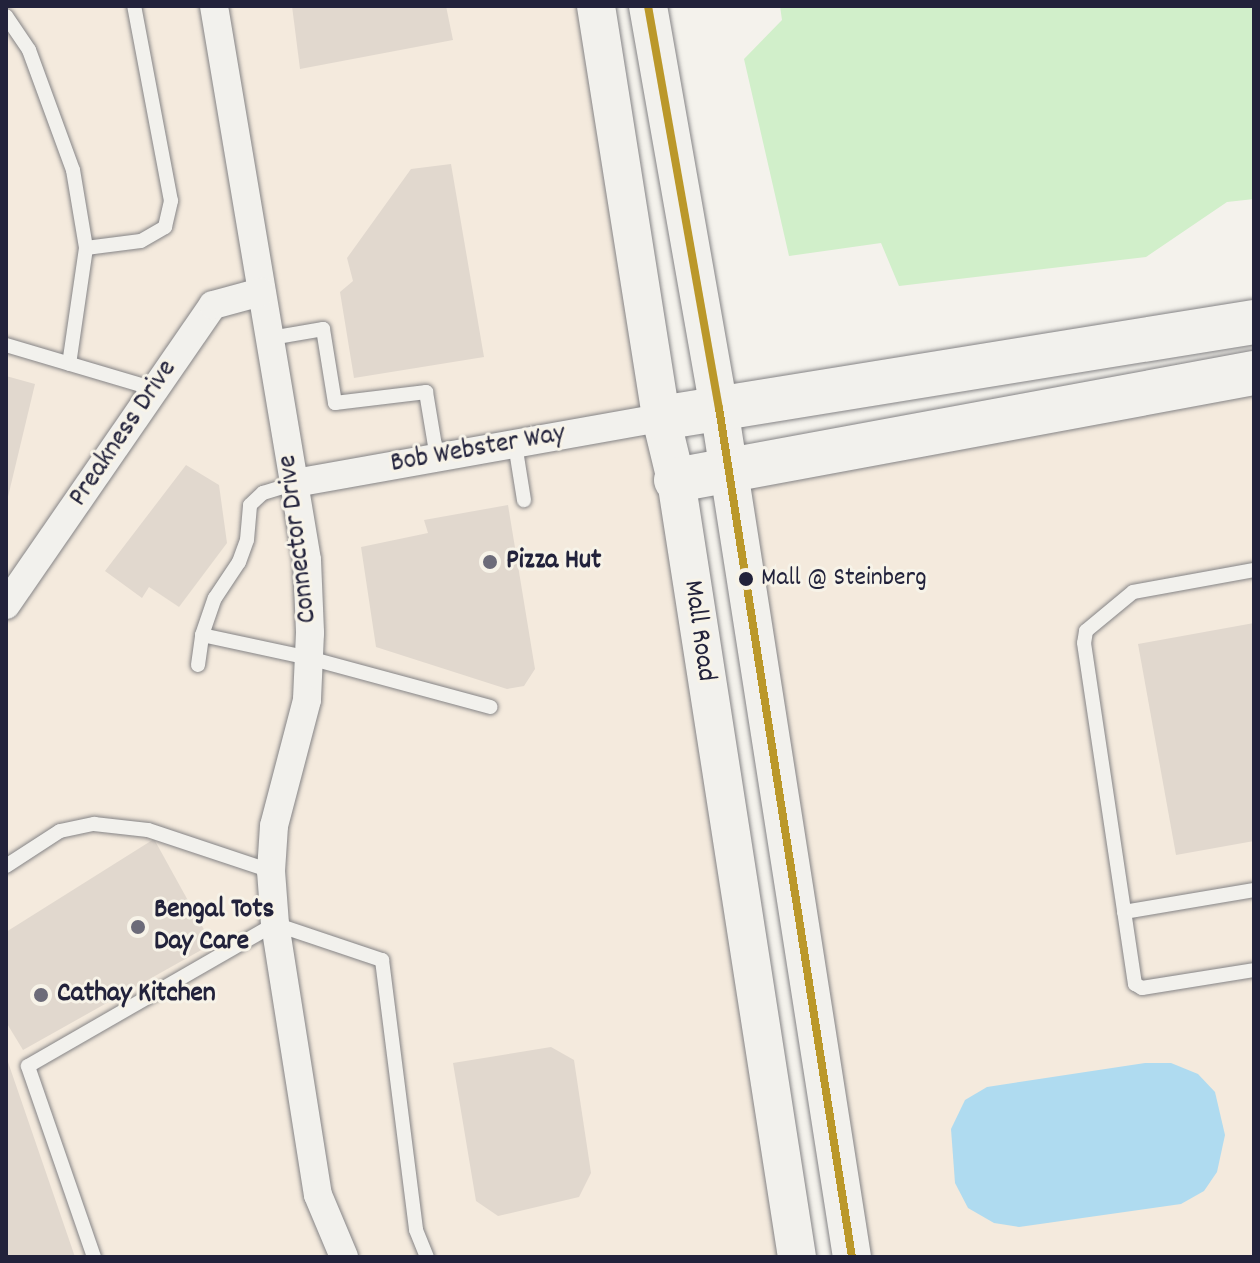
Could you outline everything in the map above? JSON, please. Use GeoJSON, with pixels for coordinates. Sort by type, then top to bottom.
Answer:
{"type":"FeatureCollection","features":[{"type":"Feature","properties":{"kind":"highway"},"geometry":{"type":"LineString","coordinates":[[661,418],[1254,322]]}},
{"type":"Feature","properties":{"kind":"highway"},"geometry":{"type":"LineString","coordinates":[[676,480],[1254,373]]}},
{"type":"Feature","properties":{"kind":"main road","name":"Mall Road"},"geometry":{"type":"LineString","coordinates":[[596,6],[661,418],[676,480],[797,1257]]}},
{"type":"Feature","properties":{"kind":"main road","name":"Mall Road"},"geometry":{"type":"LineString","coordinates":[[648,6],[719,408],[852,1257]]}},
{"type":"Feature","properties":{"kind":"street","name":"Connector Drive"},"geometry":{"type":"LineString","coordinates":[[214,6],[307,560],[307,700],[274,826],[271,871],[275,924],[318,1195],[344,1257]]}},
{"type":"Feature","properties":{"kind":"street","name":"Preakness Drive"},"geometry":{"type":"LineString","coordinates":[[9,595],[213,305],[261,292]]}},
{"type":"Feature","properties":{"kind":"street","name":"Bob Webster Way"},"geometry":{"type":"LineString","coordinates":[[295,483],[661,418]]}},
{"type":"Feature","properties":{"kind":"lane"},"geometry":{"type":"LineString","coordinates":[[86,248],[141,241],[165,227],[171,201],[134,6]]}},
{"type":"Feature","properties":{"kind":"lane"},"geometry":{"type":"LineString","coordinates":[[6,16],[29,50],[73,170],[86,248],[69,364]]}},
{"type":"Feature","properties":{"kind":"lane"},"geometry":{"type":"LineString","coordinates":[[271,338],[323,329],[335,403],[426,392],[437,458]]}},
{"type":"Feature","properties":{"kind":"lane"},"geometry":{"type":"LineString","coordinates":[[6,345],[155,389]]}},
{"type":"Feature","properties":{"kind":"lane"},"geometry":{"type":"LineString","coordinates":[[515,444],[524,500]]}},
{"type":"Feature","properties":{"kind":"lane"},"geometry":{"type":"LineString","coordinates":[[198,665],[202,635],[215,598],[239,562],[247,540],[250,505],[263,493],[295,483]]}},
{"type":"Feature","properties":{"kind":"lane"},"geometry":{"type":"LineString","coordinates":[[1254,570],[1133,592],[1086,631],[1084,643],[1138,987],[1254,970]]}},
{"type":"Feature","properties":{"kind":"lane"},"geometry":{"type":"LineString","coordinates":[[202,635],[309,658],[490,707]]}},
{"type":"Feature","properties":{"kind":"lane"},"geometry":{"type":"LineString","coordinates":[[6,866],[60,831],[94,824],[148,830],[271,871]]}},
{"type":"Feature","properties":{"kind":"lane"},"geometry":{"type":"LineString","coordinates":[[1124,912],[1254,890]]}},
{"type":"Feature","properties":{"kind":"lane"},"geometry":{"type":"LineString","coordinates":[[94,1257],[28,1066],[275,924],[382,960],[416,1230],[427,1257]]}},
{"type":"Feature","properties":{"kind":"shaded area"},"geometry":{"type":"Polygon","coordinates":[[[6,6],[596,6],[797,1257],[6,1257],[6,6]]]}},
{"type":"Feature","properties":{"kind":"shaded area"},"geometry":{"type":"Polygon","coordinates":[[[1254,373],[1254,1257],[852,1257],[729,471],[1254,373]]]}},
{"type":"Feature","properties":{"kind":"green space"},"geometry":{"type":"Polygon","coordinates":[[[780,6],[1254,6],[1254,199],[1227,202],[1146,257],[899,286],[881,243],[789,256],[744,59],[782,20],[780,6]]]}},
{"type":"Feature","properties":{"kind":"water"},"geometry":{"type":"Polygon","coordinates":[[[1145,1063],[1171,1063],[1198,1074],[1215,1092],[1225,1135],[1217,1172],[1204,1191],[1181,1204],[1019,1227],[994,1223],[968,1208],[955,1183],[951,1129],[965,1100],[987,1087],[1145,1063]]]}},
{"type":"Feature","properties":{"kind":"building"},"geometry":{"type":"Polygon","coordinates":[[[292,6],[446,6],[453,40],[300,69],[292,6]]]}},
{"type":"Feature","properties":{"kind":"building"},"geometry":{"type":"Polygon","coordinates":[[[451,164],[484,357],[354,378],[340,292],[353,281],[347,258],[411,169],[451,164]]]}},
{"type":"Feature","properties":{"kind":"building"},"geometry":{"type":"Polygon","coordinates":[[[6,376],[35,384],[7,501],[6,500],[6,376]]]}},
{"type":"Feature","properties":{"kind":"building"},"geometry":{"type":"Polygon","coordinates":[[[186,465],[219,485],[227,543],[179,607],[149,587],[142,598],[105,571],[186,465]]]}},
{"type":"Feature","properties":{"kind":"building"},"geometry":{"type":"Polygon","coordinates":[[[508,505],[535,669],[524,686],[507,689],[376,647],[361,547],[428,533],[424,520],[508,505]]]}},
{"type":"Feature","properties":{"kind":"building"},"geometry":{"type":"Polygon","coordinates":[[[1254,623],[1254,841],[1176,855],[1138,644],[1254,623]]]}},
{"type":"Feature","properties":{"kind":"building"},"geometry":{"type":"Polygon","coordinates":[[[154,839],[212,944],[23,1050],[6,1022],[6,932],[154,839]]]}},
{"type":"Feature","properties":{"kind":"building"},"geometry":{"type":"Polygon","coordinates":[[[551,1047],[574,1060],[591,1173],[579,1197],[498,1216],[476,1201],[453,1063],[551,1047]]]}},
{"type":"Feature","properties":{"kind":"building"},"geometry":{"type":"Polygon","coordinates":[[[8,1062],[75,1257],[6,1257],[8,1062]]]}},
{"type":"Feature","properties":{"kind":"transit line"},"geometry":{"type":"LineString","coordinates":[[648,6],[719,408],[852,1257]]}},
{"type":"Feature","properties":{"kind":"place","name":"Pizza Hut"},"geometry":{"type":"Point","coordinates":[490,562]}},
{"type":"Feature","properties":{"kind":"place","name":"Mall @ Steinberg"},"geometry":{"type":"Point","coordinates":[746,579]}},
{"type":"Feature","properties":{"kind":"place","name":"Bengal Tots Day Care"},"geometry":{"type":"Point","coordinates":[138,927]}},
{"type":"Feature","properties":{"kind":"place","name":"Cathay Kitchen"},"geometry":{"type":"Point","coordinates":[41,995]}}]}
